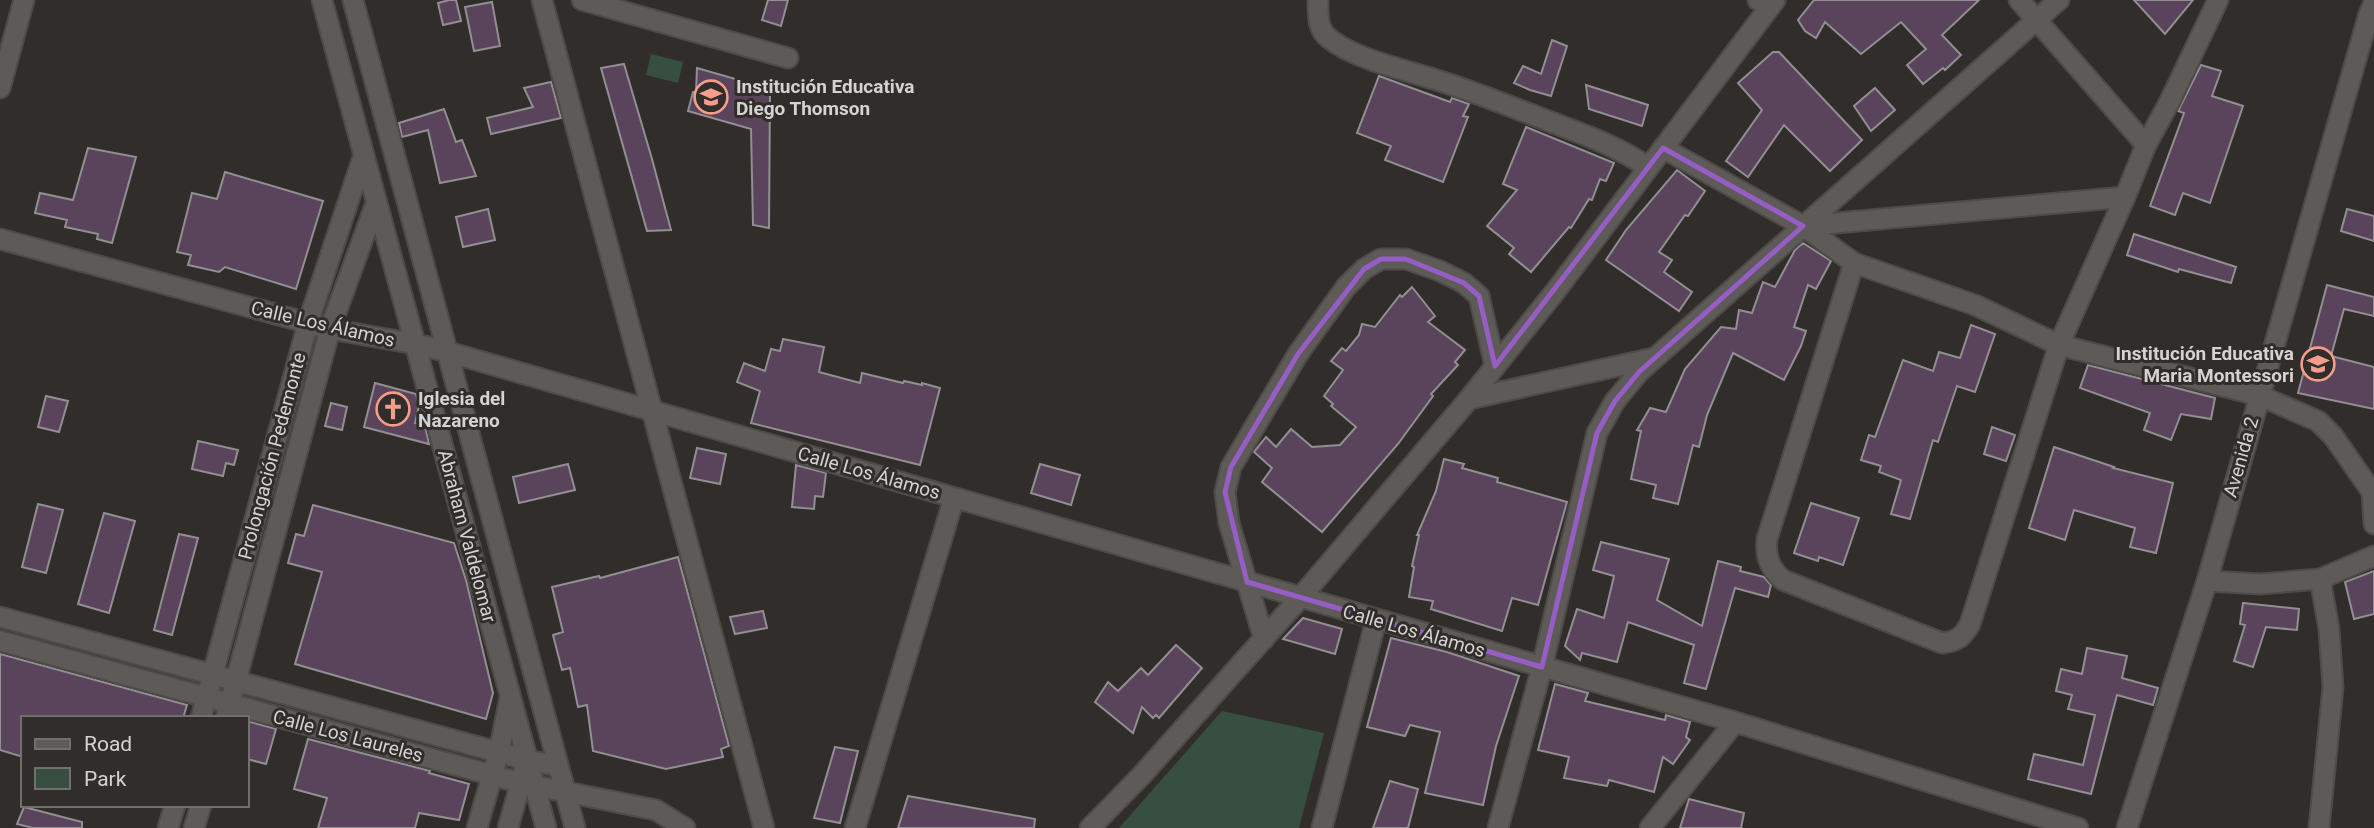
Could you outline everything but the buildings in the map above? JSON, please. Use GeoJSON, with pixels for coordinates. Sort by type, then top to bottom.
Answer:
{"type":"FeatureCollection","features":[{"type":"Feature","properties":{"kind":"street"},"geometry":{"type":"LineString","coordinates":[[0,88],[24,0]]}},
{"type":"Feature","properties":{"kind":"street","name":"Abraham Valdelomar"},"geometry":{"type":"LineString","coordinates":[[322,0],[527,760],[528,784],[546,828]]}},
{"type":"Feature","properties":{"kind":"street","name":"Abraham Valdelomar"},"geometry":{"type":"LineString","coordinates":[[353,0],[575,828]]}},
{"type":"Feature","properties":{"kind":"street"},"geometry":{"type":"LineString","coordinates":[[542,0],[764,828]]}},
{"type":"Feature","properties":{"kind":"street"},"geometry":{"type":"LineString","coordinates":[[582,0],[788,58]]}},
{"type":"Feature","properties":{"kind":"street"},"geometry":{"type":"LineString","coordinates":[[1318,0],[1320,28],[1339,46],[1475,92],[1598,138],[1620,148],[1648,167]]}},
{"type":"Feature","properties":{"kind":"street"},"geometry":{"type":"LineString","coordinates":[[2019,0],[2146,145]]}},
{"type":"Feature","properties":{"kind":"street"},"geometry":{"type":"LineString","coordinates":[[1498,828],[1542,667],[1597,433],[1615,401],[1639,372],[2059,0]]}},
{"type":"Feature","properties":{"kind":"street"},"geometry":{"type":"LineString","coordinates":[[1854,263],[1767,539],[1768,561],[1783,580],[1942,643],[1955,641],[1962,638],[1970,624],[2059,345],[2146,145],[2218,0]]}},
{"type":"Feature","properties":{"kind":"street"},"geometry":{"type":"LineString","coordinates":[[1090,828],[1141,776],[1264,639],[1469,400],[1554,293],[1766,6]]}},
{"type":"Feature","properties":{"kind":"street","name":"Avenida 2"},"geometry":{"type":"LineString","coordinates":[[2127,828],[2207,582],[2370,8]]}},
{"type":"Feature","properties":{"kind":"street"},"geometry":{"type":"LineString","coordinates":[[1663,148],[1803,226],[1854,263],[1975,305],[2059,345],[2259,395],[2318,421],[2333,436],[2373,491],[2374,524]]}},
{"type":"Feature","properties":{"kind":"street","name":"Prolongación Pedemonte"},"geometry":{"type":"LineString","coordinates":[[202,716],[308,323],[363,157]]}},
{"type":"Feature","properties":{"kind":"street"},"geometry":{"type":"LineString","coordinates":[[1803,226],[2125,197]]}},
{"type":"Feature","properties":{"kind":"street"},"geometry":{"type":"LineString","coordinates":[[376,203],[406,199]]}},
{"type":"Feature","properties":{"kind":"street","name":"Prolongación Pedemonte"},"geometry":{"type":"LineString","coordinates":[[228,711],[330,329],[376,203]]}},
{"type":"Feature","properties":{"kind":"street","name":"Calle Los Álamos"},"geometry":{"type":"LineString","coordinates":[[0,239],[330,329],[448,352],[1735,722],[2078,828]]}},
{"type":"Feature","properties":{"kind":"street"},"geometry":{"type":"LineString","coordinates":[[1264,639],[1229,523],[1225,492],[1231,467],[1298,354],[1346,288],[1364,269],[1381,259],[1406,259],[1464,283],[1479,296],[1495,366]]}},
{"type":"Feature","properties":{"kind":"street"},"geometry":{"type":"LineString","coordinates":[[1469,400],[1655,358]]}},
{"type":"Feature","properties":{"kind":"street"},"geometry":{"type":"LineString","coordinates":[[855,828],[954,498]]}},
{"type":"Feature","properties":{"kind":"street"},"geometry":{"type":"LineString","coordinates":[[2207,582],[2260,584],[2320,579],[2374,556]]}},
{"type":"Feature","properties":{"kind":"street"},"geometry":{"type":"LineString","coordinates":[[2319,828],[2333,687],[2329,629],[2320,579]]}},
{"type":"Feature","properties":{"kind":"street","name":"Calle Los Laureles"},"geometry":{"type":"LineString","coordinates":[[0,617],[527,760],[558,766]]}},
{"type":"Feature","properties":{"kind":"street"},"geometry":{"type":"LineString","coordinates":[[1322,828],[1376,620]]}},
{"type":"Feature","properties":{"kind":"street","name":"Calle Los Laureles"},"geometry":{"type":"LineString","coordinates":[[0,641],[206,698],[228,711],[528,784],[656,810],[685,828]]}},
{"type":"Feature","properties":{"kind":"street"},"geometry":{"type":"LineString","coordinates":[[477,828],[499,752],[510,696]]}},
{"type":"Feature","properties":{"kind":"street"},"geometry":{"type":"LineString","coordinates":[[1650,828],[1735,722]]}},
{"type":"Feature","properties":{"kind":"street"},"geometry":{"type":"LineString","coordinates":[[508,828],[528,784]]}},
{"type":"Feature","properties":{"kind":"street"},"geometry":{"type":"LineString","coordinates":[[168,828],[174,807]]}},
{"type":"Feature","properties":{"kind":"street"},"geometry":{"type":"LineString","coordinates":[[194,828],[200,807]]}},
{"type":"Feature","properties":{"kind":"highlighted area"},"geometry":{"type":"Polygon","coordinates":[[[1663,148],[1803,226],[1639,372],[1615,401],[1597,433],[1542,667],[1247,582],[1225,492],[1231,467],[1298,354],[1364,269],[1381,259],[1406,259],[1464,283],[1479,296],[1495,366],[1663,148]]]}},
{"type":"Feature","properties":{"kind":"green space"},"geometry":{"type":"Polygon","coordinates":[[[651,54],[683,62],[678,83],[646,75],[651,54]]]}},
{"type":"Feature","properties":{"kind":"green space"},"geometry":{"type":"Polygon","coordinates":[[[1222,711],[1324,733],[1299,828],[1119,828],[1222,711]]]}},
{"type":"Feature","properties":{"kind":"place","name":"Institución Educativa Diego Thomson"},"geometry":{"type":"Point","coordinates":[711,97]}},
{"type":"Feature","properties":{"kind":"place","name":"Institución Educativa Maria Montessori"},"geometry":{"type":"Point","coordinates":[2318,364]}},
{"type":"Feature","properties":{"kind":"place","name":"Iglesia del Nazareno"},"geometry":{"type":"Point","coordinates":[393,409]}}]}
